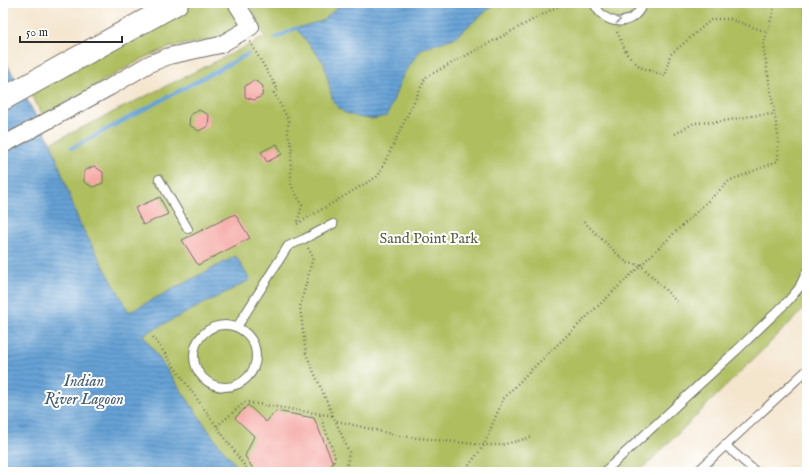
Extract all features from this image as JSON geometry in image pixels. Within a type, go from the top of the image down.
[{"type":"main road","points":[[3,99],[177,3]]},
{"type":"street","points":[[3,145],[149,64],[169,56],[220,45],[243,32],[251,27],[236,3]]},
{"type":"lane","points":[[594,3],[598,11],[604,17],[612,21],[620,21],[636,15],[643,3]]},
{"type":"lane","points":[[159,179],[188,229]]},
{"type":"lane","points":[[237,327],[288,246],[333,224]]},
{"type":"lane","points":[[604,472],[788,301],[799,288],[807,271]]},
{"type":"lane","points":[[224,324],[237,327],[251,338],[255,347],[256,358],[254,368],[248,377],[240,383],[230,387],[210,383],[202,377],[196,368],[194,348],[198,339],[205,331],[214,326],[224,324]]},
{"type":"lane","points":[[697,472],[807,370]]},
{"type":"lane","points":[[725,446],[756,472]]},
{"type":"path","points":[[297,224],[378,176],[426,77],[564,3]]},
{"type":"path","points":[[464,472],[484,445],[503,399],[530,371],[729,181],[778,161],[778,135],[763,45],[774,3]]},
{"type":"path","points":[[616,31],[627,54],[640,68],[665,76],[670,55],[712,19],[730,19],[767,32]]},
{"type":"path","points":[[243,32],[256,51],[278,90],[274,93],[289,121],[287,130],[292,147],[291,185],[302,205],[297,224],[313,257],[300,307],[306,354],[349,452],[346,472]]},
{"type":"path","points":[[675,134],[694,123],[718,122],[751,116],[774,114]]},
{"type":"path","points":[[584,222],[626,263],[641,265],[679,304]]},
{"type":"path","points":[[153,337],[249,472]]},
{"type":"path","points":[[217,426],[245,402],[334,417]]},
{"type":"path","points":[[320,414],[335,456],[333,463]]},
{"type":"path","points":[[336,421],[400,436],[484,445],[501,445],[533,437]]},
{"type":"green space","points":[[192,3],[228,3],[240,24],[218,38],[168,48],[146,57],[43,115],[30,93]]},
{"type":"green space","name":"Sand Point Park","points":[[249,3],[807,3],[807,306],[639,472],[241,472],[213,437],[143,335],[129,312],[79,222],[51,143],[265,37]]},
{"type":"water","points":[[349,3],[496,3],[454,38],[421,49],[403,75],[387,116],[372,119],[357,117],[343,112],[333,102],[324,63],[296,28],[322,21],[340,5]]},
{"type":"water","name":"Indian River Lagoon","points":[[3,57],[51,143],[79,222],[129,312],[236,256],[250,280],[143,335],[213,437],[241,472],[3,472]]},
{"type":"building","points":[[254,80],[263,86],[262,96],[254,100],[245,97],[245,86]]},
{"type":"building","points":[[199,110],[209,115],[208,126],[199,131],[189,125],[190,115]]},
{"type":"building","points":[[277,144],[282,154],[267,162],[261,152]]},
{"type":"building","points":[[94,166],[103,172],[103,183],[93,187],[84,182],[84,171]]},
{"type":"building","points":[[160,197],[168,214],[143,225],[135,208]]},
{"type":"building","points":[[235,214],[250,238],[198,265],[182,240]]},
{"type":"building","points":[[248,405],[266,422],[276,411],[314,418],[333,463],[326,472],[255,472],[245,456],[254,436],[235,418]]},
{"type":"waterway","points":[[276,38],[296,28]]},
{"type":"waterway","points":[[72,148],[248,54]]}]
